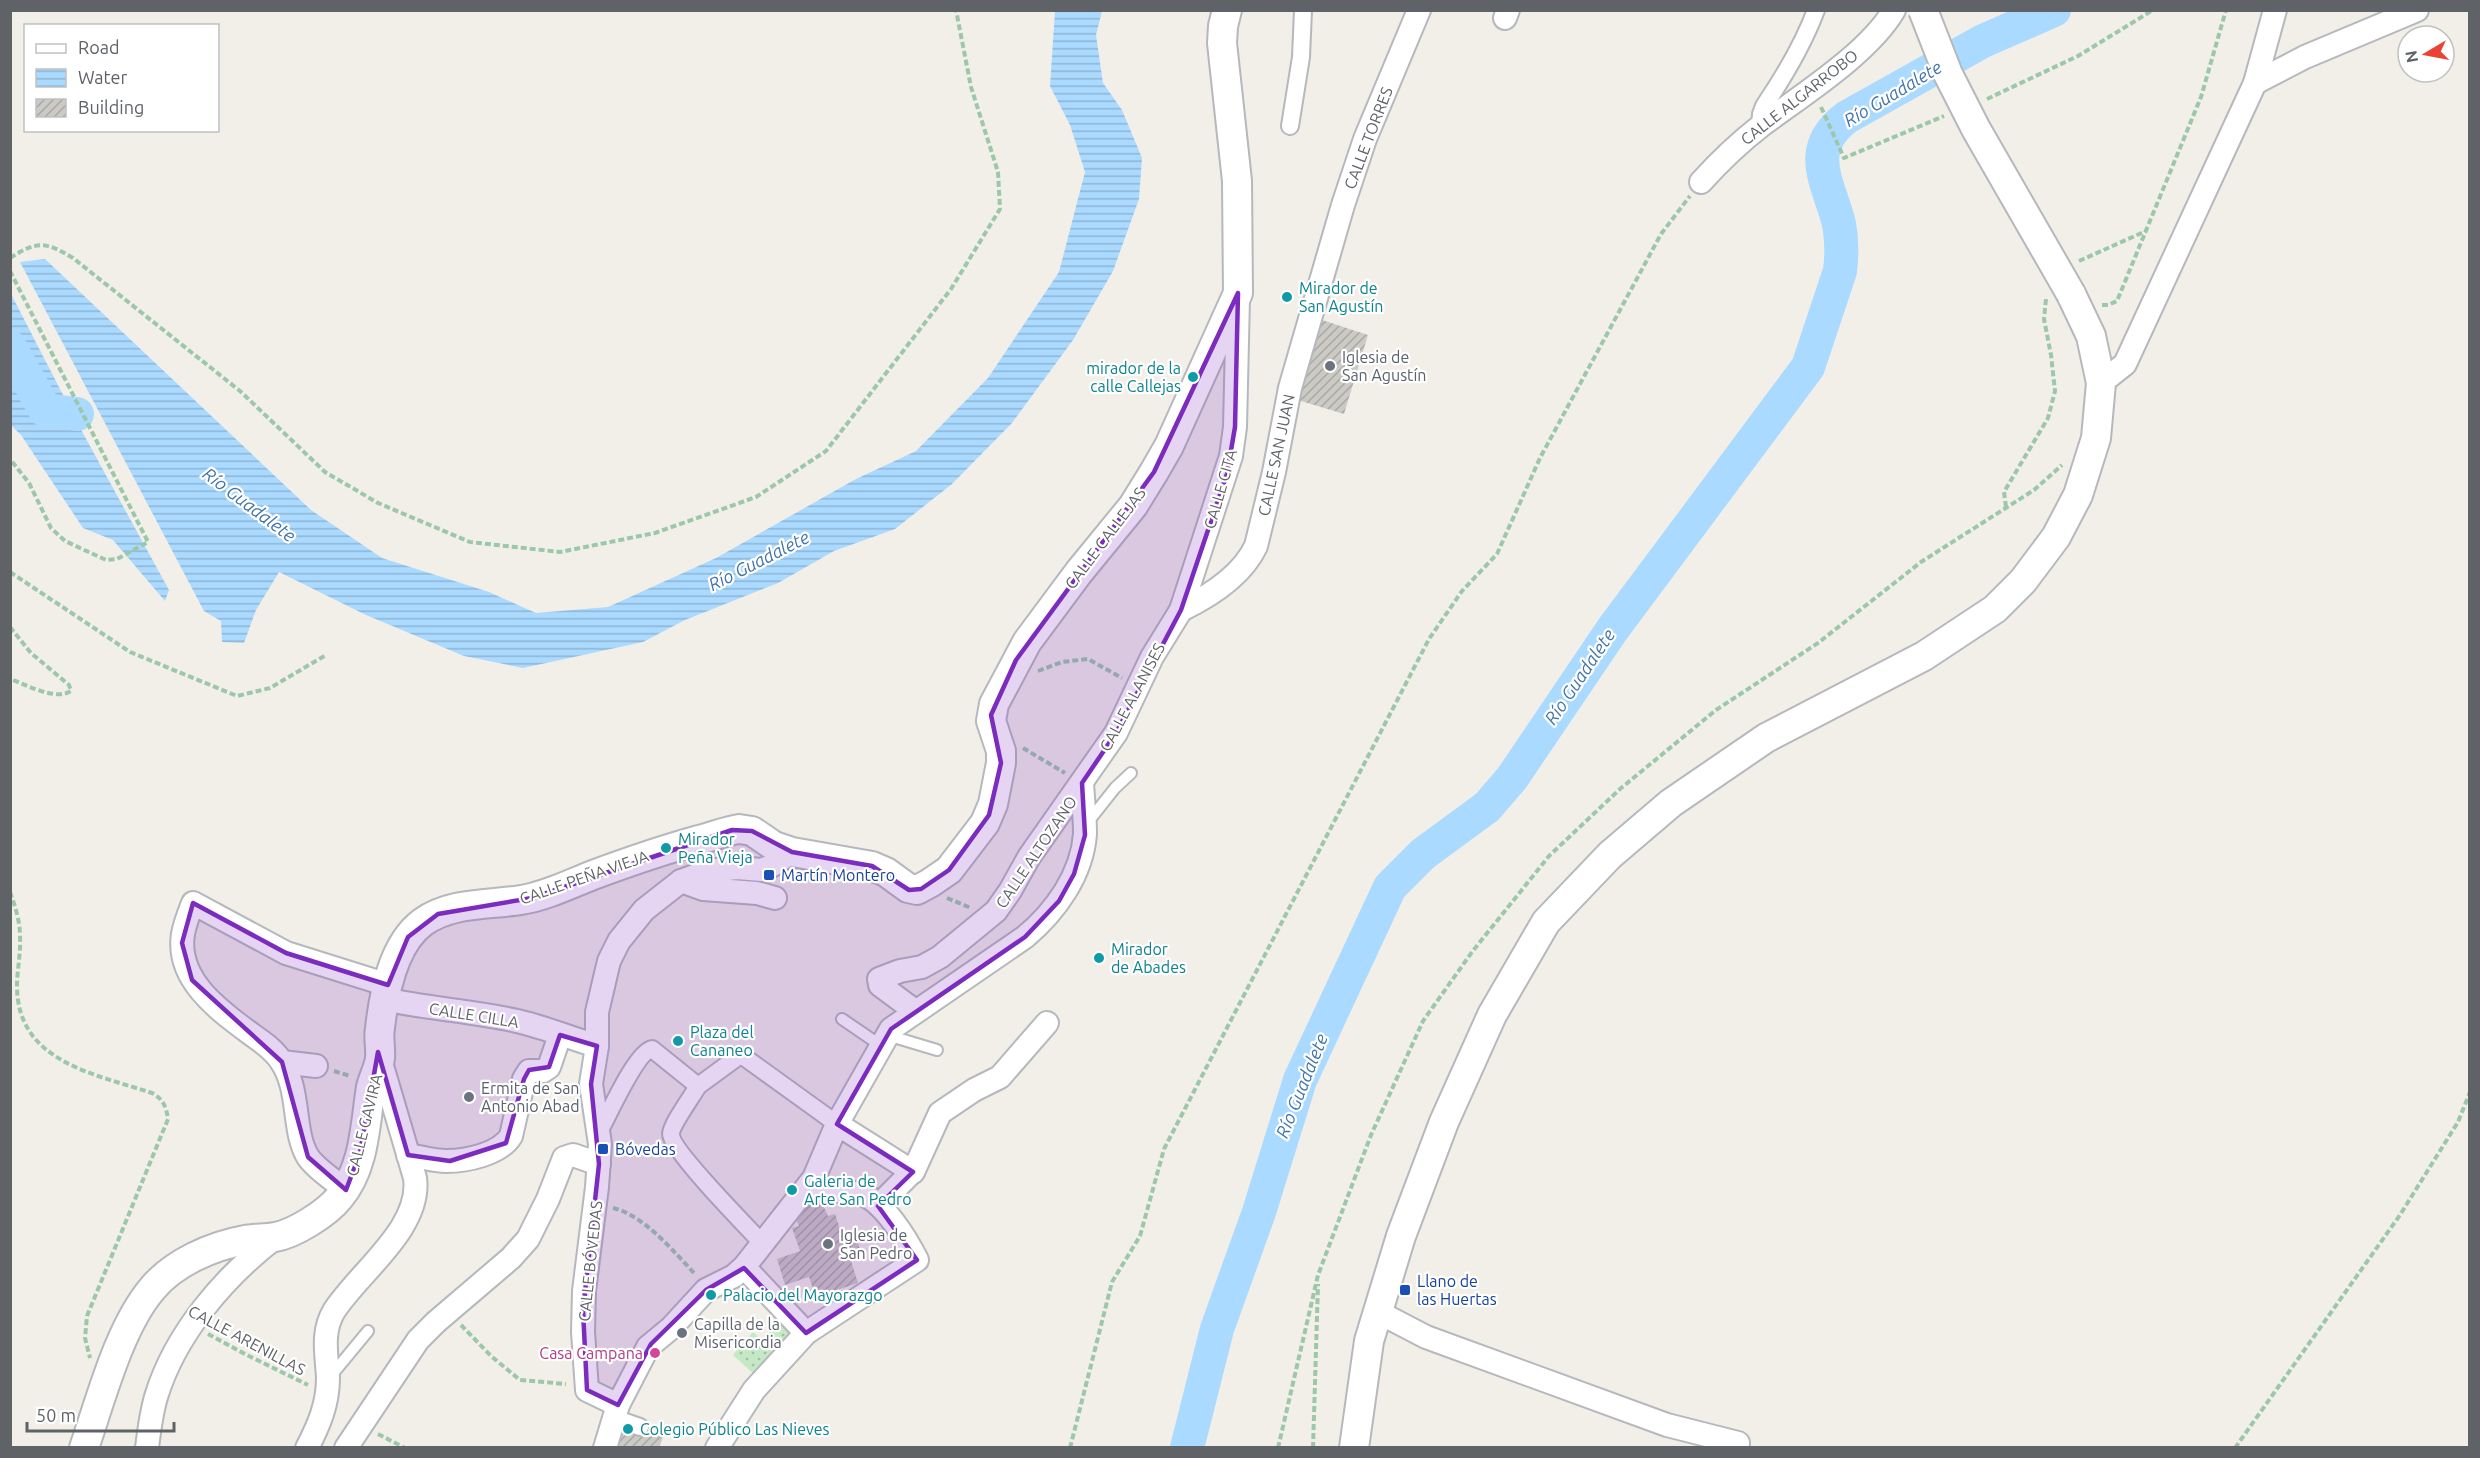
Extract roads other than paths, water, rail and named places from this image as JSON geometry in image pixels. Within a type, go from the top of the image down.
[{"type":"street","name":"CALLE CALLEJAS","points":[[921,889],[953,866],[989,815],[1000,771],[1001,751],[991,715],[994,704],[1038,626],[1133,506],[1154,472],[1169,446],[1238,293],[1235,156],[1222,43],[1227,10]]},
{"type":"street","points":[[1290,126],[1301,57],[1303,10]]},
{"type":"street","name":"CALLE TORRES","points":[[1325,268],[1365,139],[1419,10]]},
{"type":"street","points":[[1760,127],[1764,106],[1805,40],[1816,10]]},
{"type":"street","name":"CALLE ALGARROBO","points":[[1701,182],[1760,127],[1841,66],[1872,38],[1894,10]]},
{"type":"street","points":[[1354,1448],[1369,1341],[1401,1236],[1444,1122],[1492,1015],[1546,922],[1610,855],[1671,803],[1766,738],[1924,656],[1995,609],[2023,581],[2056,537],[2078,495],[2096,438],[2101,383],[2091,336],[2059,295],[1948,74],[1923,10]]},
{"type":"street","points":[[2255,83],[2305,57],[2417,10]]},
{"type":"street","points":[[2101,383],[2124,364],[2255,83],[2272,20]]},
{"type":"street","points":[[2272,20],[2282,49],[2305,57]]},
{"type":"street","name":"CALLE SAN JUAN","points":[[1181,610],[1208,597],[1223,585],[1250,556],[1256,546],[1274,472],[1290,388],[1325,268]]},
{"type":"street","name":"CALLE CITA","points":[[1181,610],[1232,456],[1235,427],[1238,293]]},
{"type":"street","name":"CALLE ALANISES","points":[[1082,783],[1116,733],[1152,657],[1181,610]]},
{"type":"street","points":[[604,1448],[616,1412],[648,1347],[667,1332],[709,1288],[734,1276],[744,1267],[808,1187],[837,1124],[883,1040],[900,1021],[980,969],[1043,922],[1059,901],[1074,874],[1082,850],[1084,827],[1082,783]]},
{"type":"street","name":"CALLE ALTOZANO","points":[[915,1011],[880,985],[879,979],[892,973],[922,967],[940,957],[991,917],[1011,891],[1033,851],[1082,783]]},
{"type":"street","name":"CALLE PEÑA VIEJA","points":[[376,1071],[386,992],[397,960],[408,937],[423,922],[438,914],[480,904],[532,898],[655,853],[738,829],[752,831],[774,846],[792,852],[872,866],[886,872],[908,888],[921,889]]},
{"type":"street","name":"CALLE BÓVEDAS","points":[[616,1412],[587,1390],[583,1332],[584,1292],[599,1164],[599,1132],[592,1101],[591,1084],[597,1046],[598,1002],[613,952],[627,930],[644,910],[681,881],[708,871],[737,868],[762,870],[792,852]]},
{"type":"street","points":[[681,881],[703,889],[757,893],[775,898]]},
{"type":"street","name":"CALLE CILLA","points":[[282,1062],[270,1049],[217,1006],[192,980],[185,962],[182,943],[184,927],[193,903],[286,953],[431,1009],[464,1011],[515,1020],[597,1046]]},
{"type":"street","points":[[879,1205],[913,1172],[940,1113],[974,1090],[1000,1077],[1047,1023]]},
{"type":"street","points":[[408,1155],[444,1161],[456,1160],[492,1151],[506,1143],[511,1136],[524,1079],[530,1071],[543,1071],[549,1067],[560,1035]]},
{"type":"street","points":[[599,1132],[632,1072],[648,1050],[657,1051],[698,1086]]},
{"type":"street","points":[[763,1244],[701,1178],[672,1138],[672,1130],[698,1086],[741,1056],[837,1124],[913,1172]]},
{"type":"street","points":[[147,1448],[155,1399],[162,1379],[191,1324],[242,1266],[276,1237],[318,1217],[346,1190],[308,1157],[302,1139],[294,1090],[282,1062],[316,1066]]},
{"type":"street","points":[[307,1448],[323,1415],[328,1379],[325,1356],[326,1334],[334,1313],[393,1238],[412,1209],[417,1187],[408,1155],[376,1071]]},
{"type":"street","name":"CALLE GAVIRA","points":[[346,1190],[357,1166],[376,1071]]},
{"type":"street","points":[[346,1448],[418,1340],[447,1312],[511,1258],[528,1239],[548,1199],[564,1158],[573,1155],[599,1164]]},
{"type":"street","points":[[717,1448],[754,1390],[806,1333],[917,1260],[892,1220],[871,1198],[862,1194],[808,1187]]},
{"type":"street","points":[[84,1448],[111,1370],[135,1314],[149,1293],[175,1268],[221,1246],[255,1238],[276,1237]]},
{"type":"street","points":[[744,1267],[806,1333]]},
{"type":"street","points":[[1378,1312],[1426,1337],[1645,1417],[1738,1443]]},
{"type":"street","points":[[616,1412],[640,1427]]},
{"type":"lane","points":[[1084,827],[1115,788],[1131,773]]},
{"type":"lane","points":[[842,1019],[883,1040],[937,1050]]},
{"type":"lane","points":[[328,1379],[368,1331]]},
{"type":"water","points":[[1055,11],[1102,11],[1096,35],[1103,83],[1122,110],[1142,158],[1139,199],[1113,271],[1073,340],[1012,423],[952,484],[895,529],[834,551],[778,583],[685,620],[643,642],[523,668],[464,656],[366,615],[279,572],[256,610],[244,643],[222,642],[221,621],[204,611],[20,262],[45,259],[311,510],[382,558],[489,592],[536,613],[608,607],[716,558],[856,479],[916,451],[988,378],[1059,272],[1085,172],[1070,125],[1050,86]]},
{"type":"water","points":[[10,292],[79,426],[169,590],[165,601],[113,540],[83,528],[21,435],[11,425]]},
{"type":"waterway","name":"Río Guadalete","points":[[1187,1448],[1217,1329],[1259,1212],[1300,1080],[1390,887],[1423,854],[1487,807],[1512,778],[1612,630],[1808,367],[1841,265],[1839,224],[1823,168],[1822,155],[1826,142],[1834,129],[1847,117],[1983,41],[2054,10]]},
{"type":"waterway","name":"Río Guadalete","points":[[10,347],[45,410],[77,414]]},
{"type":"place","name":"Mirador de San Agustín","points":[[1287,297]]},
{"type":"place","name":"Iglesia de San Agustín","points":[[1330,366]]},
{"type":"place","name":"mirador de la calle Callejas","points":[[1193,377]]},
{"type":"place","name":"Mirador Peña Vieja","points":[[666,848]]},
{"type":"place","name":"Martín Montero","points":[[769,875]]},
{"type":"place","name":"Mirador de Abades","points":[[1099,958]]},
{"type":"place","name":"Plaza del Cananeo","points":[[678,1041]]},
{"type":"place","name":"Ermita de San Antonio Abad","points":[[469,1097]]},
{"type":"place","name":"Bóvedas","points":[[603,1149]]},
{"type":"place","name":"Galeria de Arte San Pedro","points":[[792,1190]]},
{"type":"place","name":"Iglesia de San Pedro","points":[[828,1244]]},
{"type":"place","name":"Llano de las Huertas","points":[[1405,1290]]},
{"type":"place","name":"Palacio del Mayorazgo","points":[[711,1295]]},
{"type":"place","name":"Capilla de la Misericordia","points":[[682,1333]]},
{"type":"place","name":"Casa Campana","points":[[655,1353]]},
{"type":"place","name":"Colegio Público Las Nieves","points":[[628,1429]]}]
